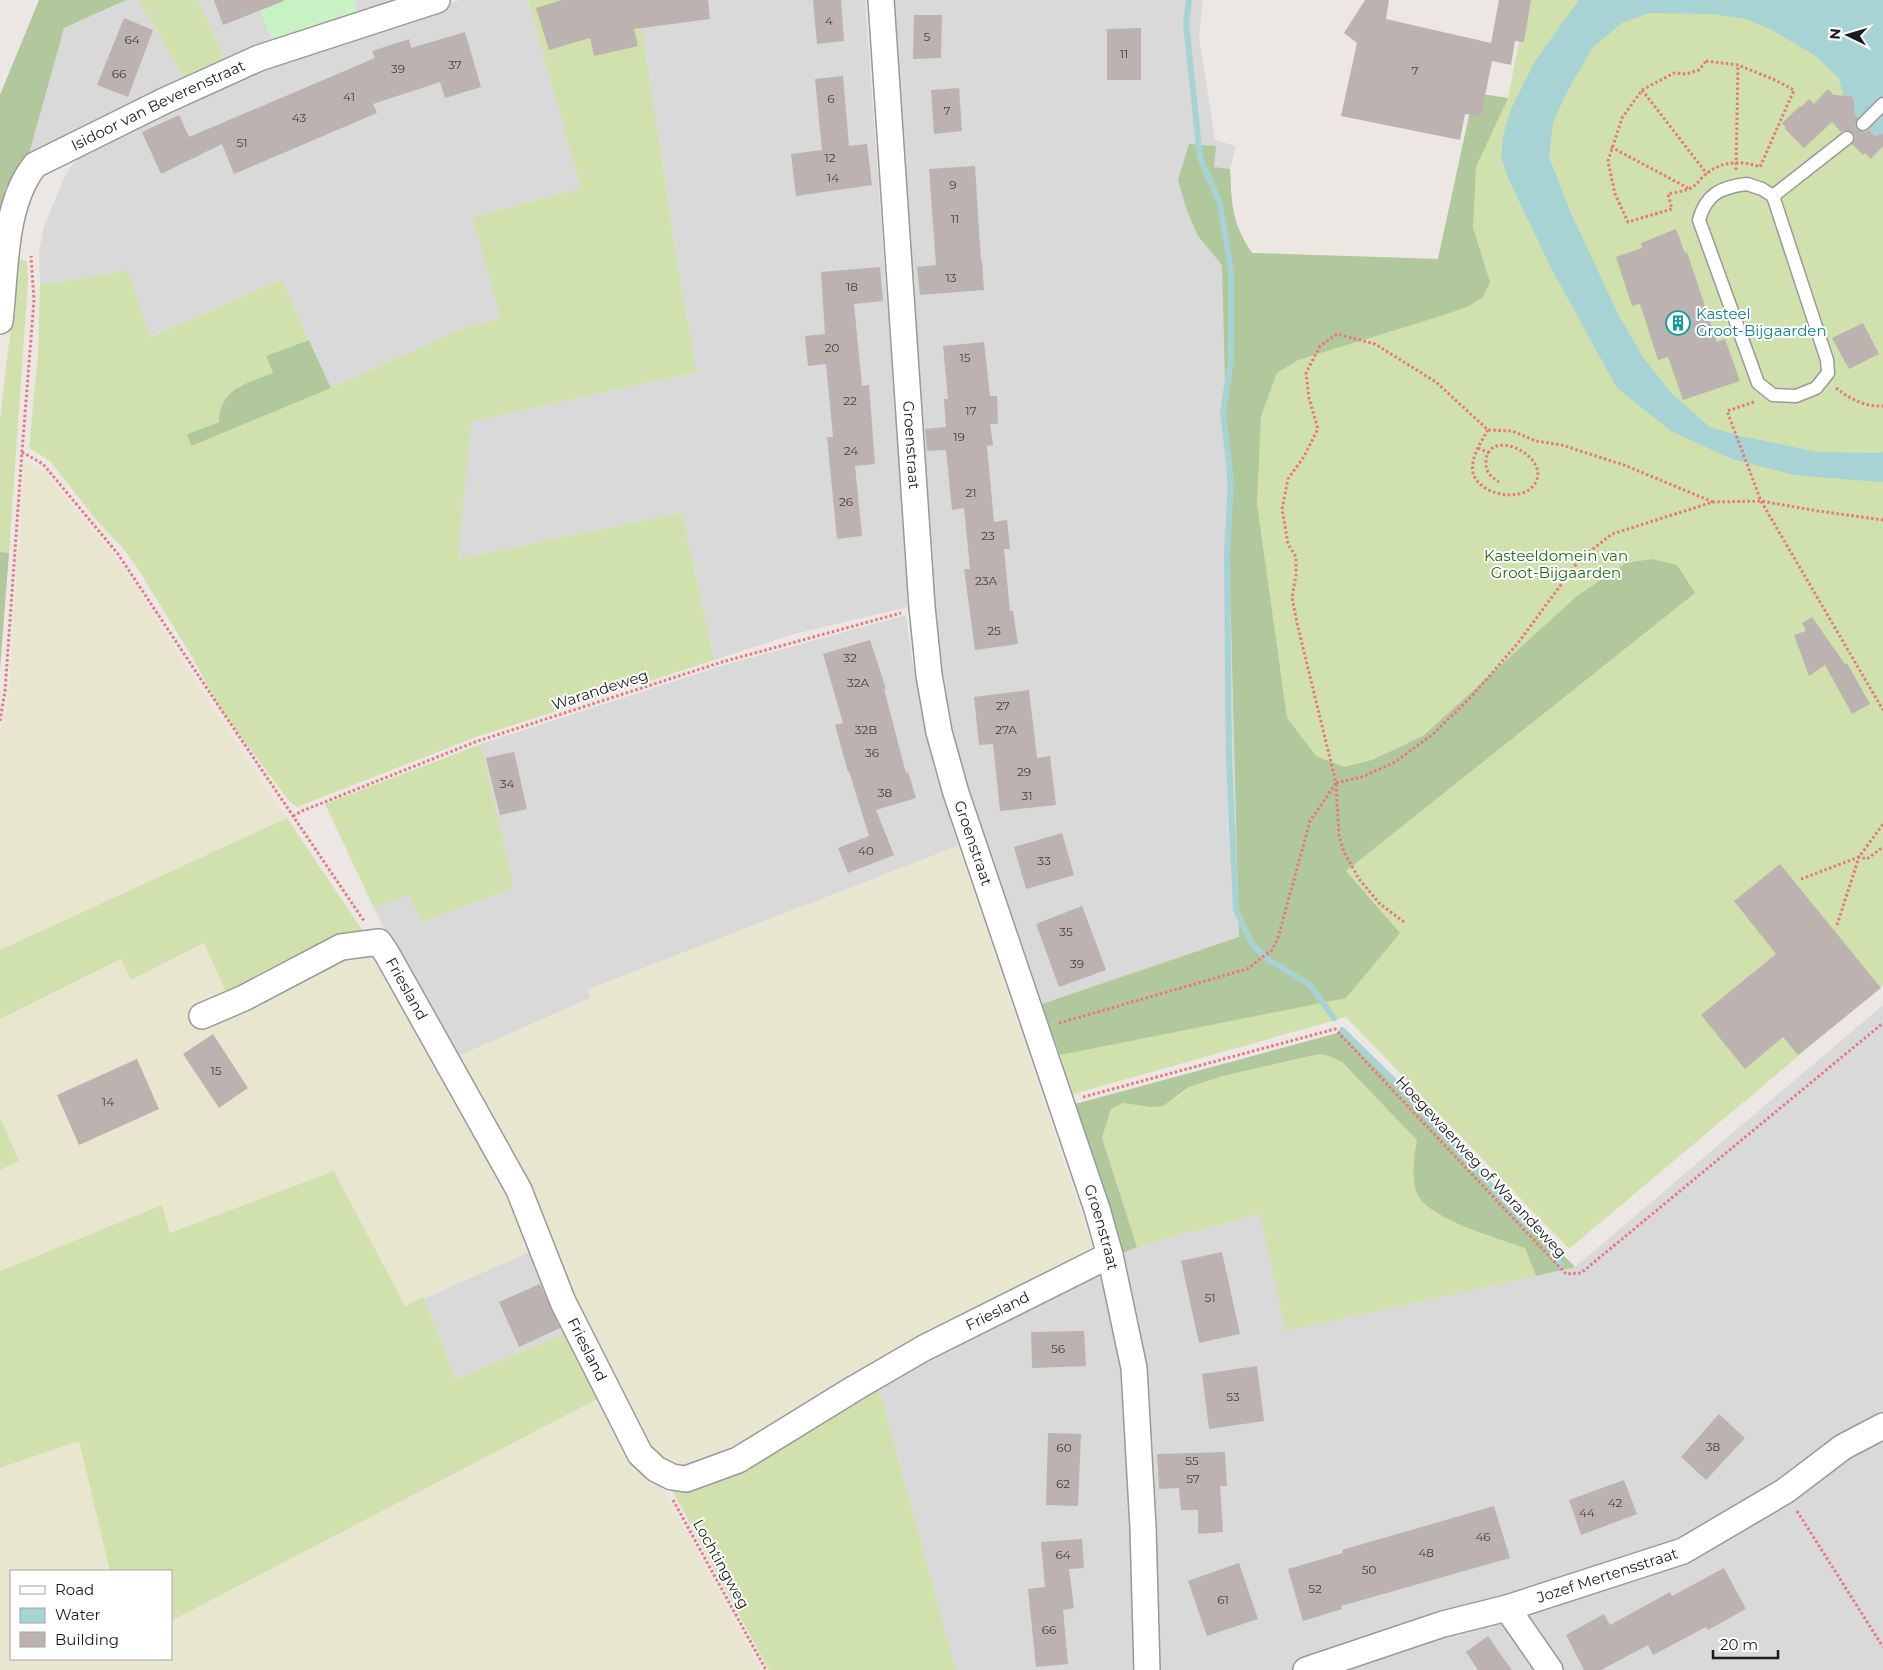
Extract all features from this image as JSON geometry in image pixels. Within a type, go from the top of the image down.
[{"type":"street","name":"Isidoor van Beverenstraat","points":[[0,321],[9,234],[17,199],[25,178],[35,165],[164,101],[260,58],[437,0]]},
{"type":"street","name":"Groenstraat","points":[[880,0],[922,607],[929,675],[939,732],[956,793],[1098,1210],[1110,1255],[1134,1368],[1143,1527],[1147,1670]]},
{"type":"street","name":"Friesland","points":[[202,1016],[244,998],[341,947],[379,942],[519,1190],[563,1302],[640,1454],[656,1469],[672,1477],[686,1479],[738,1460],[924,1348],[1110,1255]]},
{"type":"street","name":"Jozef Mertensstraat","points":[[1306,1670],[1443,1624],[1507,1608],[1683,1551],[1785,1491],[1843,1447],[1883,1426]]},
{"type":"street","points":[[1507,1608],[1550,1670]]},
{"type":"lane","points":[[1863,124],[1883,104]]},
{"type":"lane","points":[[1773,196],[1847,138]]},
{"type":"lane","points":[[1747,184],[1762,189],[1773,196],[1827,360],[1828,373],[1816,388],[1796,396],[1774,395],[1758,384],[1699,220],[1703,207],[1719,191],[1736,185],[1747,184]]},
{"type":"path","points":[[1706,61],[1738,65],[1776,80],[1794,90],[1760,167],[1752,164],[1736,163],[1718,165],[1694,187],[1668,194],[1672,209],[1628,222],[1615,194],[1608,161],[1622,118],[1632,102],[1642,90],[1674,73],[1686,74],[1699,70],[1706,61]]},
{"type":"path","points":[[1736,185],[1738,65]]},
{"type":"path","points":[[1642,90],[1719,191]]},
{"type":"path","points":[[1611,148],[1688,188]]},
{"type":"path","points":[[0,721],[5,691],[34,300],[33,267],[30,250],[9,234]]},
{"type":"path","points":[[1404,922],[1380,904],[1359,879],[1344,852],[1339,836],[1336,783],[1292,597],[1296,575],[1296,557],[1288,544],[1282,509],[1288,479],[1303,458],[1318,429],[1309,398],[1306,373],[1320,346],[1337,334],[1375,344],[1436,382],[1488,430],[1512,431],[1536,441],[1562,444],[1624,466],[1713,502]]},
{"type":"path","points":[[1823,379],[1852,400],[1866,405],[1883,406]]},
{"type":"path","points":[[1774,395],[1727,411],[1761,500],[1883,710]]},
{"type":"path","points":[[1488,430],[1474,457],[1473,474],[1482,486],[1490,491],[1520,495],[1529,491],[1536,483],[1538,472],[1535,461],[1526,454],[1508,445],[1500,444],[1493,448],[1486,457],[1485,467],[1490,476],[1499,482]]},
{"type":"path","points":[[1478,448],[1489,453]]},
{"type":"path","points":[[22,452],[43,464],[118,554],[379,942]]},
{"type":"path","points":[[1036,1029],[1247,969],[1272,950],[1278,938],[1292,881],[1310,822],[1336,783],[1362,777],[1394,762],[1432,734],[1471,697],[1518,643],[1580,559],[1612,534],[1713,502],[1761,500],[1818,511],[1883,520]]},
{"type":"path","name":"Warandeweg","points":[[293,816],[475,742],[722,662],[922,607]]},
{"type":"path","points":[[1837,925],[1859,857],[1883,824]]},
{"type":"path","points":[[1801,879],[1859,857],[1867,859],[1883,846]]},
{"type":"path","name":"Hoegewaerweg of Warandeweg","points":[[1061,1103],[1335,1029],[1566,1274],[1581,1273],[1883,1023]]},
{"type":"path","points":[[1785,1491],[1883,1647]]},
{"type":"path","name":"Lochtingweg","points":[[673,1500],[766,1670]]},
{"type":"shaded area","points":[[126,0],[138,0],[186,81],[29,154],[64,28]]},
{"type":"shaded area","points":[[198,0],[256,0],[272,41],[226,63]]},
{"type":"shaded area","points":[[355,0],[402,0],[359,13]]},
{"type":"shaded area","points":[[460,0],[528,0],[581,188],[472,217],[502,318],[463,328],[331,388],[282,279],[149,337],[128,270],[40,285],[39,252],[44,226],[71,166],[91,147],[284,58]]},
{"type":"shaded area","points":[[638,0],[865,0],[908,607],[794,634],[714,660],[682,512],[458,559],[470,422],[697,372],[678,268]]},
{"type":"shaded area","points":[[890,0],[1203,0],[1199,36],[1215,140],[1236,146],[1230,169],[1214,167],[1178,180],[1187,211],[1198,236],[1222,265],[1239,938],[1042,1004],[960,771],[940,671]]},
{"type":"shaded area","points":[[24,462],[42,469],[123,567],[208,700],[287,818],[0,950],[0,737],[9,690]]},
{"type":"shaded area","points":[[906,615],[912,659],[934,768],[958,846],[587,990],[591,998],[454,1058],[403,966],[374,908],[409,894],[422,922],[514,888],[481,744],[721,666]]},
{"type":"shaded area","points":[[958,846],[1094,1253],[740,1449],[685,1472],[648,1451],[454,1058],[591,998],[587,990]]},
{"type":"shaded area","points":[[204,943],[228,997],[335,957],[377,955],[515,1200],[534,1250],[405,1307],[334,1171],[170,1234],[161,1205],[0,1271],[0,1170],[19,1161],[0,1117],[0,1019],[122,959],[132,980]]},
{"type":"shaded area","points":[[1883,1005],[1883,1670],[956,1670],[877,1381],[1092,1271],[1123,1253],[1137,1247],[1260,1214],[1575,1267]]},
{"type":"shaded area","points":[[534,1250],[570,1331],[456,1379],[423,1297]]},
{"type":"shaded area","points":[[603,1396],[660,1483],[761,1670],[0,1670],[0,1468],[79,1441],[110,1570],[10,1570],[10,1660],[172,1660],[172,1620]]},
{"type":"green space","points":[[39,0],[126,0],[64,28],[29,154],[5,189],[0,223],[0,95]]},
{"type":"green space","points":[[138,0],[198,0],[226,63],[186,81]]},
{"type":"green space","points":[[256,0],[355,0],[359,13],[272,41]]},
{"type":"green space","points":[[528,0],[638,0],[678,268],[697,372],[471,422],[458,559],[682,512],[714,660],[476,737],[297,807],[289,801],[222,711],[192,657],[135,564],[97,521],[50,461],[29,448],[38,354],[40,285],[128,270],[150,337],[282,279],[309,340],[266,356],[273,373],[239,386],[219,415],[219,422],[187,434],[191,445],[331,388],[463,328],[501,318],[472,217],[581,188]]},
{"type":"green space","name":"Kasteeldomein van Groot-Bijgaarden","points":[[1527,0],[1883,0],[1883,985],[1569,1249],[1346,1017],[1070,1095],[1060,1055],[1042,1004],[1239,937],[1222,265],[1198,236],[1187,211],[1178,180],[1189,144],[1216,146],[1214,167],[1230,169],[1231,193],[1236,222],[1252,253],[1438,259],[1474,93],[1508,98]]},
{"type":"green space","points":[[1474,93],[1508,98],[1476,167],[1473,228],[1490,282],[1483,297],[1469,306],[1444,315],[1298,360],[1277,373],[1261,416],[1257,504],[1287,718],[1316,756],[1344,767],[1372,760],[1423,736],[1577,596],[1626,563],[1652,559],[1677,565],[1695,593],[1346,871],[1400,933],[1346,998],[1060,1055],[1042,1004],[1239,937],[1222,265],[1198,236],[1187,211],[1178,180],[1189,144],[1216,146],[1214,167],[1230,169],[1231,193],[1236,222],[1252,253],[1438,259]]},
{"type":"green space","points":[[19,259],[27,261],[28,280],[9,553],[0,552],[0,419]]},
{"type":"green space","points":[[309,340],[331,388],[191,446],[187,434],[219,422],[220,411],[229,395],[244,384],[273,373],[266,356]]},
{"type":"green space","points":[[0,552],[9,553],[0,670]]},
{"type":"green space","points":[[481,744],[514,888],[422,922],[409,895],[374,908],[325,804]]},
{"type":"green space","points":[[287,818],[367,937],[228,997],[204,943],[131,980],[121,959],[0,1019],[0,950]]},
{"type":"green space","points":[[1341,1032],[1575,1267],[1536,1276],[1525,1248],[1452,1221],[1427,1205],[1419,1197],[1414,1184],[1417,1140],[1342,1062],[1319,1054],[1223,1076],[1189,1087],[1163,1106],[1150,1107],[1123,1103],[1111,1109],[1102,1138],[1137,1247],[1123,1253],[1075,1104]]},
{"type":"green space","points":[[1319,1054],[1342,1062],[1418,1140],[1414,1161],[1433,1212],[1488,1236],[1525,1248],[1536,1276],[1286,1331],[1260,1214],[1137,1247],[1102,1138],[1111,1109],[1123,1103],[1150,1107],[1176,1098],[1189,1087],[1223,1076]]},
{"type":"green space","points":[[0,1117],[19,1161],[0,1170]]},
{"type":"green space","points":[[334,1171],[405,1306],[423,1297],[456,1379],[570,1331],[603,1396],[172,1620],[172,1570],[110,1570],[79,1441],[0,1468],[0,1271],[162,1205],[170,1233]]},
{"type":"green space","points":[[877,1381],[956,1670],[769,1670],[667,1481]]},
{"type":"water","points":[[1579,0],[1883,0],[1883,134],[1876,137],[1852,112],[1855,106],[1854,100],[1843,95],[1839,78],[1814,55],[1772,30],[1746,19],[1712,14],[1649,13],[1622,23],[1593,47],[1568,90],[1553,122],[1549,157],[1571,213],[1619,316],[1643,357],[1672,394],[1710,427],[1741,436],[1817,452],[1877,453],[1883,451],[1883,481],[1794,475],[1732,459],[1671,431],[1617,388],[1552,270],[1508,178],[1501,157],[1503,136],[1511,109],[1535,61]]},
{"type":"building","points":[[214,0],[284,0],[284,1],[223,25]]},
{"type":"building","points":[[562,0],[708,0],[710,19],[634,29],[638,46],[594,56],[590,38],[549,50],[536,8]]},
{"type":"building","points":[[813,0],[841,0],[844,41],[817,44]]},
{"type":"building","points":[[1365,0],[1389,0],[1386,19],[1491,43],[1499,0],[1531,0],[1524,42],[1515,41],[1511,65],[1492,61],[1481,116],[1465,114],[1460,140],[1341,116],[1357,43],[1344,33]]},
{"type":"building","points":[[914,15],[942,15],[941,58],[913,59]]},
{"type":"building","points":[[124,18],[153,30],[128,97],[97,85]]},
{"type":"building","points":[[1141,28],[1141,80],[1107,80],[1107,29]]},
{"type":"building","points":[[465,32],[481,87],[445,98],[440,82],[373,104],[377,113],[234,174],[222,144],[161,174],[142,132],[179,115],[189,137],[375,58],[372,51],[409,39],[411,48]]},
{"type":"building","points":[[843,76],[849,146],[867,144],[872,185],[796,196],[791,154],[822,150],[815,79]]},
{"type":"building","points":[[959,88],[962,131],[934,134],[931,90]]},
{"type":"building","points":[[1828,89],[1834,95],[1851,96],[1854,100],[1855,115],[1858,118],[1855,126],[1858,130],[1865,132],[1869,130],[1875,136],[1883,134],[1883,146],[1871,159],[1865,153],[1863,155],[1852,144],[1855,137],[1853,133],[1846,130],[1841,132],[1832,122],[1804,148],[1785,129],[1782,123],[1800,106],[1809,99],[1814,104]]},
{"type":"building","points":[[975,166],[984,290],[920,295],[917,267],[936,265],[929,169]]},
{"type":"building","name":"Kasteel Groot-Bijgaarden","points":[[1676,229],[1685,253],[1687,252],[1717,342],[1725,339],[1740,381],[1683,400],[1668,357],[1658,360],[1640,304],[1632,306],[1616,257],[1642,248],[1641,243]]},
{"type":"building","points":[[880,267],[883,301],[854,304],[862,386],[869,385],[875,464],[855,466],[862,536],[837,539],[827,437],[833,437],[826,364],[808,366],[805,336],[825,334],[821,272]]},
{"type":"building","points":[[1863,323],[1879,354],[1849,369],[1832,338]]},
{"type":"building","points":[[984,342],[990,396],[997,396],[998,424],[990,424],[993,445],[987,446],[994,522],[1007,520],[1010,549],[1004,549],[1010,611],[1013,611],[1018,644],[975,650],[964,569],[970,569],[964,508],[952,510],[946,450],[927,451],[925,429],[946,427],[944,399],[948,399],[943,346]]},
{"type":"building","points":[[1812,617],[1845,664],[1847,663],[1870,704],[1852,714],[1825,665],[1809,676],[1794,635],[1806,631],[1802,623]]},
{"type":"building","points":[[870,640],[886,689],[884,689],[906,773],[908,772],[916,798],[876,810],[894,855],[848,873],[838,848],[869,836],[835,725],[843,723],[823,654]]},
{"type":"building","points":[[1029,690],[1037,758],[1050,756],[1056,805],[1000,811],[993,744],[979,745],[974,697]]},
{"type":"building","points":[[514,752],[527,809],[500,815],[486,758]]},
{"type":"building","points":[[1062,833],[1074,875],[1026,889],[1014,847]]},
{"type":"building","points":[[1780,864],[1881,988],[1798,1055],[1783,1037],[1745,1069],[1701,1015],[1776,954],[1734,901]]},
{"type":"building","points":[[1082,906],[1106,970],[1059,987],[1036,924]]},
{"type":"building","points":[[213,1034],[248,1088],[219,1108],[183,1054]]},
{"type":"building","points":[[137,1059],[159,1109],[79,1145],[57,1095]]},
{"type":"building","points":[[1222,1252],[1240,1334],[1199,1343],[1181,1261]]},
{"type":"building","points":[[540,1284],[560,1328],[519,1347],[499,1302]]},
{"type":"building","points":[[1084,1331],[1086,1366],[1032,1368],[1031,1332]]},
{"type":"building","points":[[1257,1366],[1264,1421],[1209,1429],[1202,1374]]},
{"type":"building","points":[[1719,1414],[1745,1438],[1706,1480],[1681,1457]]},
{"type":"building","points":[[1048,1433],[1081,1434],[1078,1506],[1046,1505]]},
{"type":"building","points":[[1225,1452],[1227,1486],[1220,1486],[1223,1532],[1198,1534],[1198,1510],[1181,1510],[1179,1488],[1159,1489],[1157,1454]]},
{"type":"building","points":[[1624,1480],[1637,1514],[1581,1535],[1569,1500]]},
{"type":"building","points":[[1494,1506],[1510,1558],[1341,1606],[1342,1609],[1303,1621],[1288,1569],[1343,1553],[1342,1550]]},
{"type":"building","points":[[1082,1539],[1084,1568],[1069,1569],[1074,1608],[1063,1610],[1068,1664],[1036,1667],[1028,1589],[1045,1587],[1041,1542]]},
{"type":"building","points":[[1239,1563],[1258,1619],[1207,1636],[1188,1581]]},
{"type":"building","points":[[1724,1568],[1746,1609],[1708,1630],[1706,1627],[1653,1655],[1648,1645],[1601,1670],[1584,1670],[1566,1635],[1604,1614],[1610,1625],[1670,1592],[1672,1596]]},
{"type":"building","points":[[1488,1636],[1512,1670],[1478,1670],[1466,1652]]},
{"type":"waterway","points":[[1189,0],[1186,23],[1200,157],[1220,204],[1231,270],[1231,362],[1223,412],[1231,481],[1227,554],[1229,759],[1236,910],[1252,944],[1269,960],[1310,985],[1334,1018]]},
{"type":"waterway","points":[[1342,1030],[1392,1079],[1528,1226],[1541,1234],[1551,1246],[1561,1265]]},
{"type":"place","name":"Kasteel Groot-Bijgaarden","points":[[1678,323]]}]
